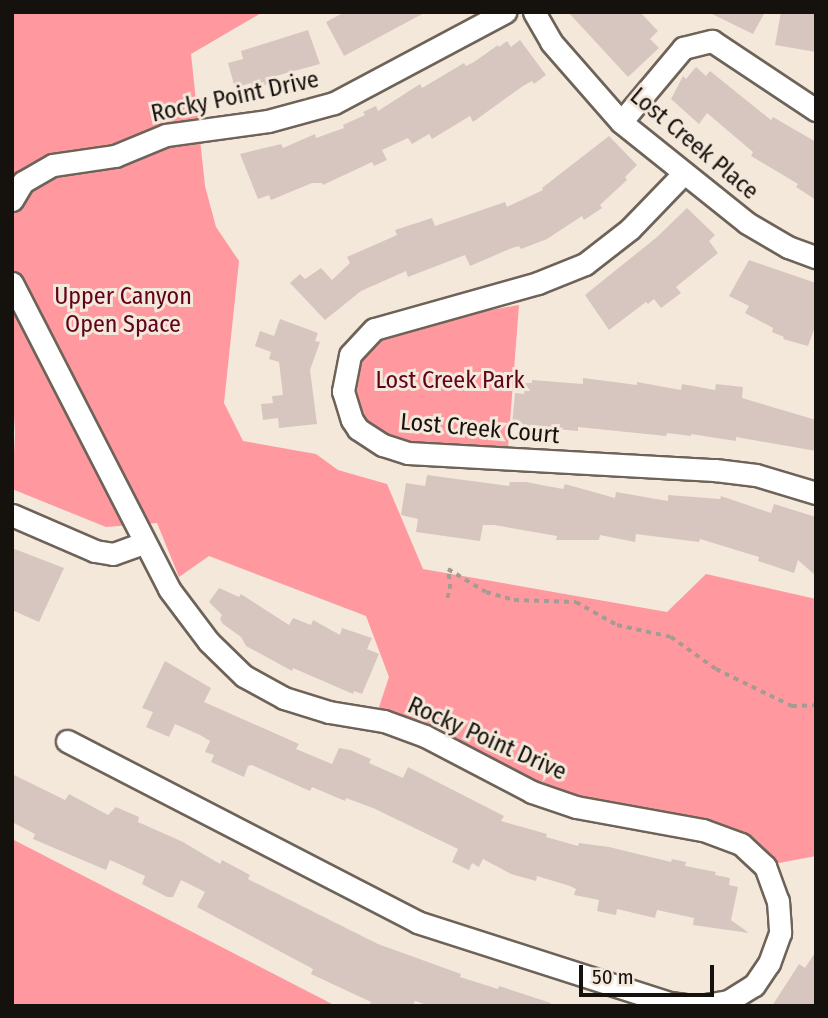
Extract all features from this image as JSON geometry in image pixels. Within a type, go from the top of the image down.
[{"type":"street","name":"Rocky Point Drive","points":[[12,200],[23,182],[53,165],[115,156],[166,135],[268,121],[334,103],[505,12]]},
{"type":"street","name":"Lost Creek Place","points":[[534,12],[551,42],[621,122],[747,223],[788,247],[816,257]]},
{"type":"street","points":[[621,122],[683,48],[712,41],[816,110]]},
{"type":"street","name":"Lost Creek Court","points":[[684,173],[630,229],[584,264],[538,283],[374,329],[350,355],[343,391],[352,420],[358,429],[383,445],[408,453],[715,470],[756,475],[816,493]]},
{"type":"street","name":"Rocky Point Drive","points":[[12,283],[169,589],[209,642],[244,676],[284,698],[329,712],[384,721],[425,736],[532,792],[576,807],[703,830],[741,844],[765,866],[778,901],[780,933],[769,963],[754,985],[728,1001],[697,1006],[670,1003],[417,922],[67,741]]},
{"type":"street","points":[[12,515],[95,551],[113,554],[144,543]]},
{"type":"path","points":[[447,598],[450,589],[448,569],[486,592],[514,600],[576,602],[617,625],[671,637],[716,669],[792,706],[816,705]]},
{"type":"green space","name":"Upper Canyon Open Space","points":[[12,12],[263,12],[191,54],[205,186],[216,227],[239,261],[224,403],[243,441],[316,454],[338,470],[387,484],[423,569],[667,612],[706,574],[816,599],[816,856],[768,865],[743,841],[576,805],[377,713],[389,677],[366,616],[209,556],[179,577],[157,523],[106,527],[12,489],[15,434],[12,382]]},
{"type":"green space","name":"Lost Creek Park","points":[[519,305],[508,448],[396,442],[369,425],[354,395],[353,370],[363,345],[391,328]]},
{"type":"green space","points":[[12,839],[336,1006],[12,1006]]},
{"type":"building","points":[[345,12],[426,12],[344,56],[326,22]]},
{"type":"building","points":[[568,12],[640,12],[658,31],[650,39],[659,48],[628,77]]},
{"type":"building","points":[[708,12],[765,12],[753,34]]},
{"type":"building","points":[[781,12],[816,12],[816,52],[775,45]]},
{"type":"building","points":[[308,30],[320,64],[272,77],[268,84],[253,88],[251,83],[235,88],[228,63],[243,59],[241,51]]},
{"type":"building","points":[[520,40],[546,75],[534,84],[532,81],[523,86],[473,122],[470,116],[432,139],[429,134],[412,144],[408,138],[382,150],[387,160],[374,166],[372,162],[323,185],[312,183],[271,200],[269,195],[258,199],[240,154],[281,144],[283,148],[315,134],[316,138],[344,128],[343,125],[365,115],[363,112],[376,106],[378,111],[420,84],[422,88],[464,63],[466,66],[474,62],[498,45],[499,47],[507,41],[511,47]]},
{"type":"building","points":[[696,67],[706,76],[710,71],[771,120],[773,117],[816,142],[816,200],[796,187],[798,184],[751,156],[753,152],[707,113],[699,124],[671,99],[683,76],[686,79]]},
{"type":"building","points":[[609,136],[637,165],[625,177],[627,180],[600,205],[602,208],[584,220],[582,216],[547,239],[521,249],[519,246],[512,248],[470,266],[465,255],[408,277],[406,271],[361,291],[325,320],[290,283],[300,274],[305,279],[321,268],[332,280],[350,263],[347,257],[397,235],[395,230],[432,218],[435,226],[505,202],[507,207],[543,190],[542,188]]},
{"type":"building","points":[[687,208],[715,235],[709,241],[718,253],[676,287],[681,293],[661,308],[654,299],[648,304],[646,302],[609,330],[585,295],[657,237]]},
{"type":"building","points":[[749,260],[816,283],[816,324],[808,346],[783,339],[784,337],[772,332],[773,328],[745,313],[749,306],[729,296]]},
{"type":"building","points":[[280,319],[318,333],[315,341],[320,342],[310,370],[317,424],[279,428],[278,418],[263,420],[261,404],[273,403],[272,396],[283,395],[279,362],[269,359],[271,352],[255,346],[260,331],[274,336]]},
{"type":"building","points":[[583,378],[637,385],[637,382],[681,390],[682,384],[715,390],[716,384],[743,387],[742,398],[816,420],[816,451],[736,437],[736,441],[691,434],[667,433],[666,436],[578,427],[578,431],[512,425],[515,393],[524,394],[525,383],[532,383],[532,380],[583,384]]},
{"type":"building","points":[[427,475],[509,486],[510,482],[526,482],[563,489],[565,484],[615,498],[616,492],[668,501],[668,495],[720,499],[721,496],[771,513],[774,504],[816,517],[816,576],[798,560],[794,573],[758,561],[759,557],[700,539],[699,542],[636,534],[635,542],[600,535],[599,540],[556,540],[557,536],[494,525],[483,525],[480,541],[416,532],[418,519],[401,515],[406,483],[425,486]]},
{"type":"building","points":[[12,548],[64,568],[39,622],[12,610]]},
{"type":"building","points":[[219,588],[239,597],[241,594],[289,625],[293,618],[311,625],[313,620],[340,635],[342,628],[372,638],[367,649],[379,654],[362,694],[354,691],[353,694],[293,668],[292,671],[246,646],[241,637],[223,624],[220,619],[222,615],[209,602]]},
{"type":"building","points":[[165,661],[211,688],[204,702],[299,744],[296,749],[332,764],[339,748],[350,750],[371,759],[369,763],[403,778],[408,767],[504,816],[501,821],[547,834],[546,837],[578,846],[579,843],[609,847],[671,862],[672,859],[686,862],[685,866],[716,872],[715,875],[730,878],[729,885],[738,887],[731,920],[749,933],[693,925],[694,918],[657,910],[655,918],[617,909],[616,915],[597,911],[599,900],[574,895],[576,889],[570,886],[537,876],[536,881],[511,874],[483,859],[479,867],[472,863],[469,870],[452,862],[458,849],[373,808],[346,798],[345,801],[312,787],[310,791],[252,765],[248,766],[244,777],[211,762],[214,755],[205,752],[210,741],[200,735],[175,724],[169,737],[146,727],[153,712],[142,708]]},
{"type":"building","points":[[12,774],[65,800],[69,794],[108,815],[116,807],[139,817],[138,822],[183,842],[220,864],[222,860],[250,875],[248,879],[378,944],[461,974],[460,977],[498,989],[499,986],[551,1003],[550,1006],[430,1006],[415,1001],[413,1006],[369,1006],[371,1002],[311,974],[313,969],[197,907],[205,892],[181,880],[173,897],[167,897],[142,884],[145,876],[110,860],[106,870],[33,839],[35,834],[12,822]]},
{"type":"building","points":[[816,951],[816,1006],[772,1006],[799,964],[805,968]]}]
